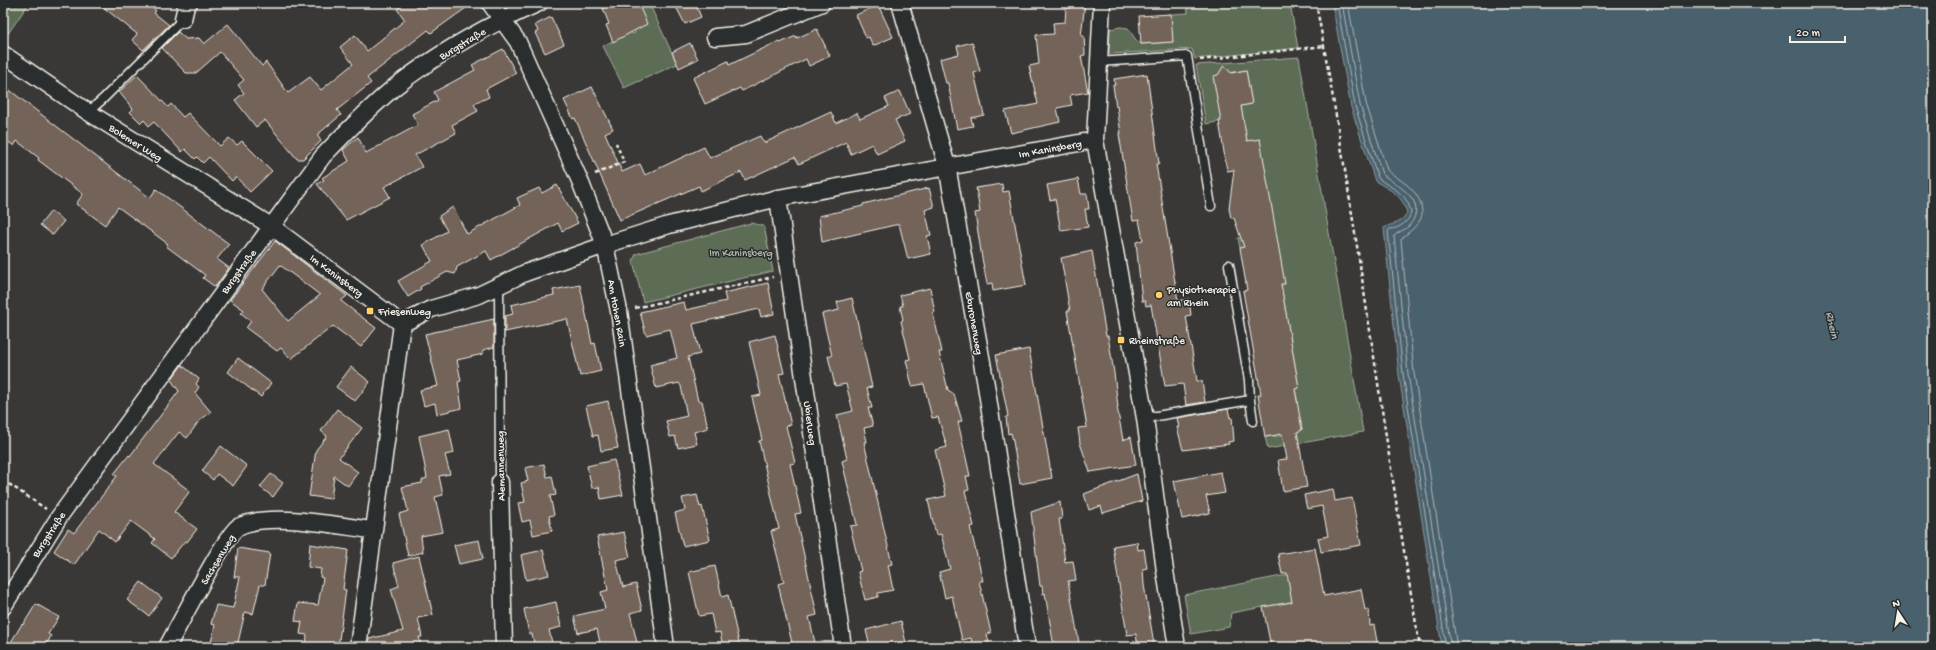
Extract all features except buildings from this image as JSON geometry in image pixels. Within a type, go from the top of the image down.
[{"type":"street","points":[[183,19],[186,6],[189,3]]},
{"type":"street","name":"Am Hohen Rain","points":[[490,3],[518,42],[580,181],[605,245],[619,311],[666,647]]},
{"type":"street","name":"Burgstraße","points":[[3,608],[59,517],[323,156],[355,123],[396,86],[448,50],[501,20],[539,3]]},
{"type":"street","points":[[715,37],[746,34],[822,3]]},
{"type":"street","name":"Eburonenweg","points":[[900,3],[947,166],[986,385],[1027,647]]},
{"type":"street","points":[[1102,3],[1095,140],[1145,418],[1165,571],[1177,647]]},
{"type":"street","name":"Bolemer Weg","points":[[3,54],[88,112],[271,226]]},
{"type":"street","name":"Im Kaninsberg","points":[[271,226],[402,324],[431,309],[479,295],[499,284],[525,273],[605,245],[669,225],[778,198],[1095,140]]},
{"type":"street","name":"Ubierweg","points":[[778,198],[843,647]]},
{"type":"street","points":[[358,647],[372,530],[402,324]]},
{"type":"street","name":"Alemannenweg","points":[[500,482],[504,647]]},
{"type":"street","name":"Sachsenweg","points":[[167,647],[224,544],[236,528],[256,521],[299,521],[372,530]]},
{"type":"lane","points":[[88,112],[103,99],[183,19]]},
{"type":"lane","points":[[1098,62],[1187,56],[1211,206]]},
{"type":"lane","points":[[1229,265],[1249,380],[1253,421]]},
{"type":"lane","name":"Alemannenweg","points":[[499,284],[500,482]]},
{"type":"lane","points":[[1145,418],[1250,400]]},
{"type":"path","points":[[1316,3],[1420,647]]},
{"type":"path","points":[[1187,56],[1195,61],[1324,46]]},
{"type":"path","points":[[580,181],[624,162],[616,143]]},
{"type":"path","points":[[619,311],[769,278]]},
{"type":"path","points":[[3,480],[59,517]]},
{"type":"green space","points":[[3,3],[12,3],[17,6],[19,3],[29,3],[3,41]]},
{"type":"green space","points":[[649,3],[677,64],[624,88],[603,46],[631,31],[632,34],[635,33],[632,27],[639,5]]},
{"type":"green space","points":[[1212,3],[1290,3],[1298,48],[1195,59],[1192,49],[1109,54],[1110,29],[1120,27],[1128,28],[1136,40],[1141,44],[1173,42],[1158,15],[1188,13],[1187,5]]},
{"type":"green space","points":[[1299,57],[1363,432],[1268,449],[1265,437],[1290,435],[1290,433],[1302,430],[1300,417],[1297,417],[1295,403],[1298,402],[1295,389],[1299,388],[1281,284],[1284,284],[1251,246],[1240,248],[1238,238],[1274,232],[1247,141],[1241,106],[1252,104],[1246,70],[1229,73],[1227,68],[1222,69],[1221,75],[1228,120],[1206,124],[1196,65]]},
{"type":"green space","name":"Im Kaninsberg","points":[[751,223],[764,226],[773,271],[643,302],[633,261],[636,254]]},
{"type":"green space","points":[[1287,575],[1311,598],[1231,613],[1229,627],[1191,634],[1184,595]]},
{"type":"water","name":"Rhein","points":[[1332,3],[1933,3],[1933,647],[1442,647],[1399,375],[1384,228],[1398,222],[1407,213],[1399,197],[1391,190],[1375,181],[1351,107]]},
{"type":"place","name":"Physiotherapie am Rhein","points":[[1159,295]]},
{"type":"place","name":"Friesenweg","points":[[370,311]]},
{"type":"place","name":"Rheinstraße","points":[[1121,340]]}]
